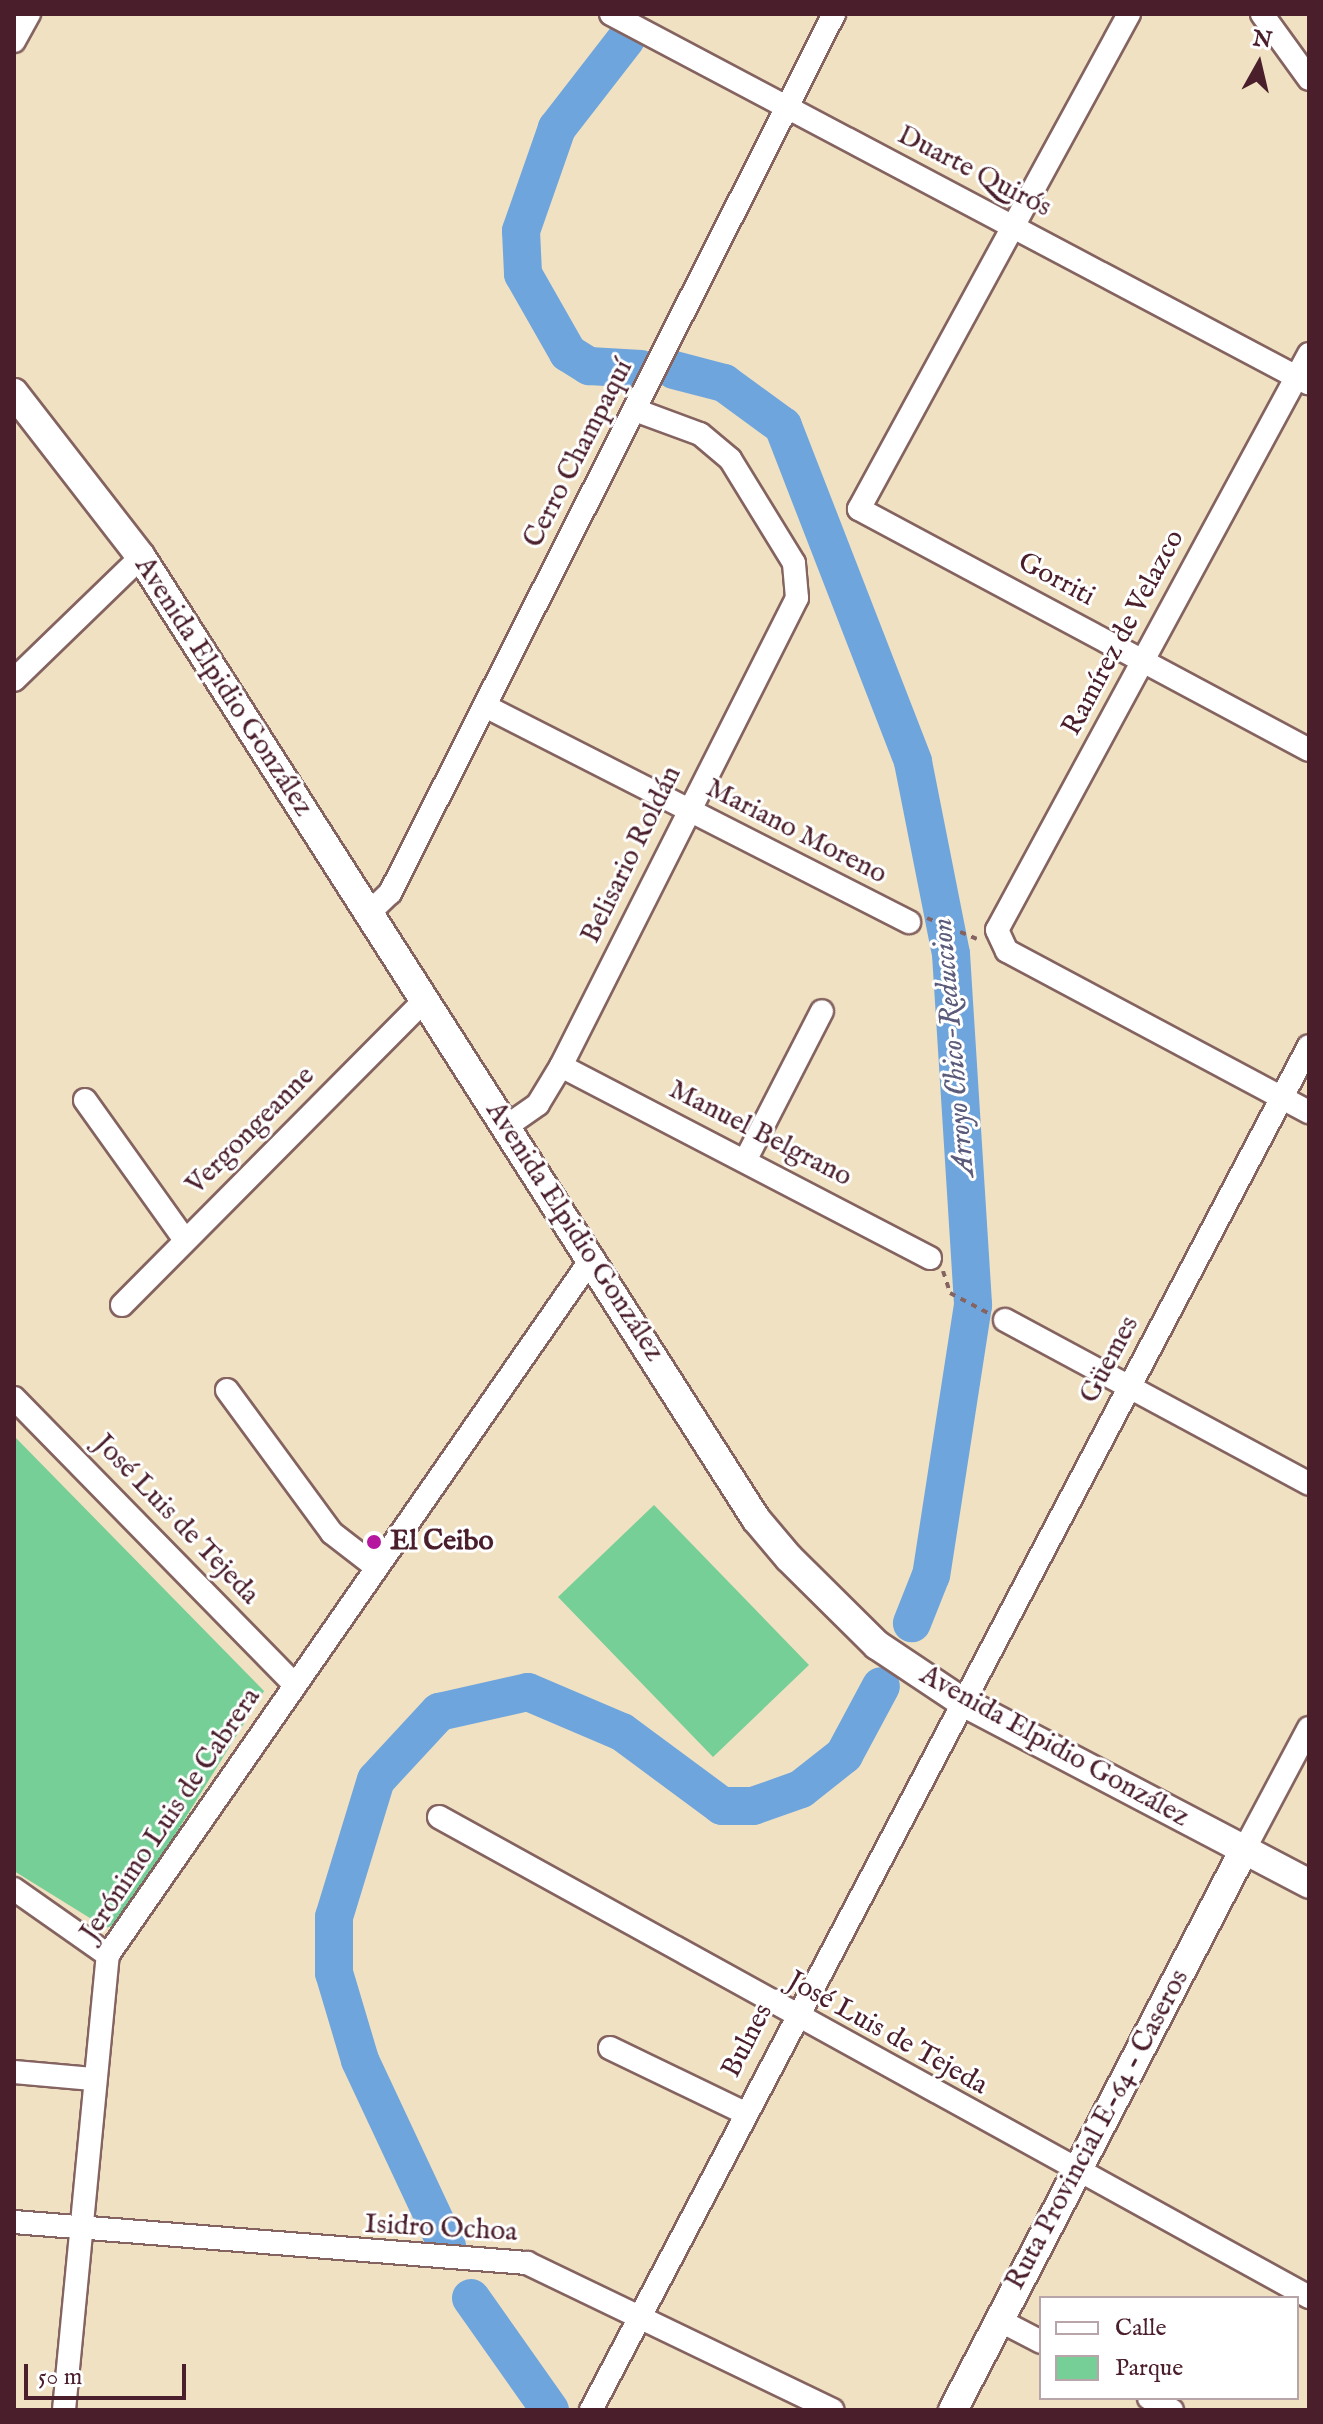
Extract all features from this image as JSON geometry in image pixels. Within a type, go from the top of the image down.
[{"type":"main road","name":"Avenida Elpidio González","points":[[14,393],[141,557],[592,1258],[756,1519],[877,1645],[961,1701],[1309,1884]]},
{"type":"main road","name":"Ruta Provincial E-64 - Caseros","points":[[953,2410],[1244,1850]]},
{"type":"street","points":[[14,41],[29,14]]},
{"type":"street","name":"Duarte Quirós","points":[[611,14],[787,111],[1017,227],[1303,380]]},
{"type":"street","name":"Cerro Champaquí","points":[[368,914],[390,893],[834,14]]},
{"type":"street","points":[[1017,227],[1129,14]]},
{"type":"street","points":[[1262,14],[1309,79]]},
{"type":"street","name":"Gorriti","points":[[1017,227],[859,509],[1309,750]]},
{"type":"street","name":"Ramírez de Velazco","points":[[990,942],[1303,380],[1309,354]]},
{"type":"street","name":"Belisario Roldán","points":[[507,1126],[538,1104],[561,1066],[797,598],[794,563],[730,459],[700,434],[635,410]]},
{"type":"street","points":[[14,680],[141,557]]},
{"type":"street","name":"Mariano Moreno","points":[[485,706],[909,922]]},
{"type":"street","points":[[990,942],[1309,1112]]},
{"type":"street","name":"Vergongeanne","points":[[122,1305],[184,1239],[424,1001]]},
{"type":"street","points":[[746,1159],[822,1011]]},
{"type":"street","name":"Güemes","points":[[961,1701],[1309,1046]]},
{"type":"street","name":"Manuel Belgrano","points":[[561,1066],[746,1159],[930,1258]]},
{"type":"street","points":[[85,1100],[184,1239]]},
{"type":"street","name":"Jerónimo Luis de Cabrera","points":[[64,2410],[93,2079],[108,1955],[592,1258]]},
{"type":"street","points":[[995,1316],[1309,1484]]},
{"type":"street","points":[[227,1390],[332,1533],[376,1567]]},
{"type":"street","name":"José Luis de Tejeda","points":[[14,1398],[295,1685]]},
{"type":"street","name":"Bulnes","points":[[591,2410],[961,1701]]},
{"type":"street","points":[[1244,1850],[1309,1728]]},
{"type":"street","name":"José Luis de Tejeda","points":[[439,1817],[794,2018],[1309,2297]]},
{"type":"street","points":[[14,1889],[108,1955]]},
{"type":"street","points":[[610,2048],[745,2113]]},
{"type":"street","points":[[14,2072],[93,2079]]},
{"type":"street","name":"Isidro Ochoa","points":[[14,2222],[527,2263],[643,2314],[833,2410]]},
{"type":"street","points":[[999,2320],[1039,2341]]},
{"type":"street","points":[[1153,2400],[1172,2410]]},
{"type":"path","points":[[932,917],[990,942]]},
{"type":"path","points":[[949,1278],[950,1293],[995,1316]]},
{"type":"green space","points":[[14,1436],[264,1691],[121,1922],[106,1928],[14,1871]]},
{"type":"green space","points":[[654,1505],[809,1665],[713,1757],[558,1597]]},
{"type":"waterway","name":"Arroyo Chico-Reduccion","points":[[626,39],[557,128],[521,231],[523,274],[568,353],[589,366],[641,369]]},
{"type":"waterway","name":"Arroyo Chico-Reduccion","points":[[674,370],[724,383],[783,426],[913,762],[951,954],[973,1305],[931,1575],[912,1623]]},
{"type":"waterway","name":"Arroyo Chico-Reduccion","points":[[447,2246],[360,2060],[334,1973],[334,1917],[376,1780],[439,1712],[528,1692],[622,1732],[722,1806],[753,1806],[801,1789],[844,1755],[881,1686]]},
{"type":"waterway","name":"Arroyo Chico-Reduccion","points":[[471,2298],[550,2410]]},
{"type":"place","name":"El Ceibo","points":[[374,1542]]}]
